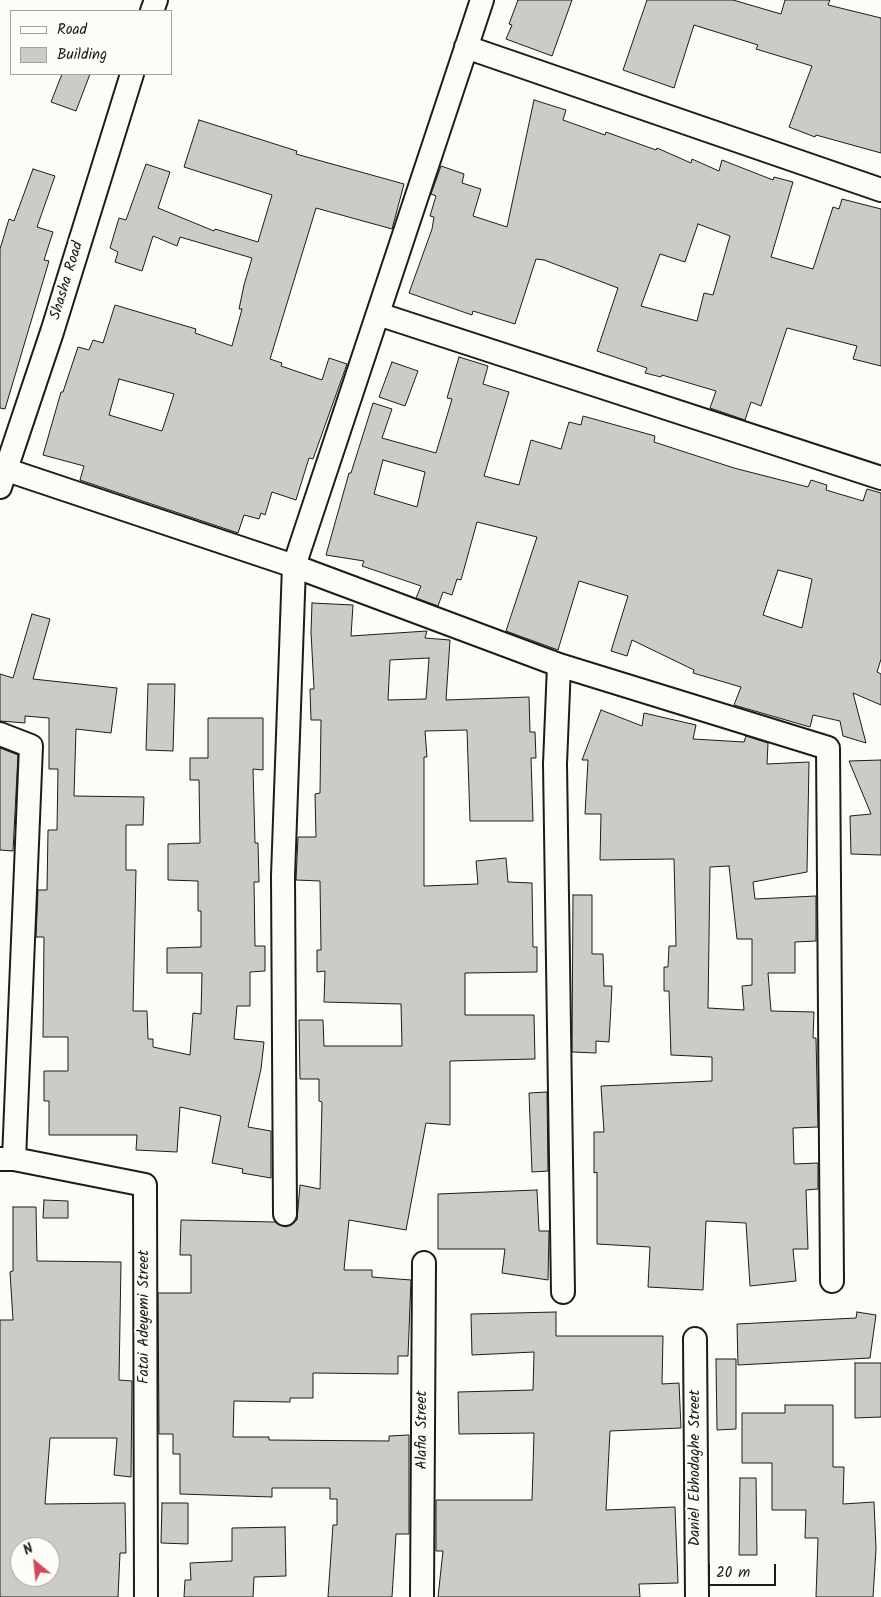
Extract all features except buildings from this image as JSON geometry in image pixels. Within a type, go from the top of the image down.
[{"type":"street","points":[[285,1214],[283,876],[294,566],[482,0]]},
{"type":"street","points":[[466,47],[881,190]]},
{"type":"street","name":"Shasha Road","points":[[3,478],[52,332],[132,75]]},
{"type":"street","points":[[378,314],[881,478]]},
{"type":"street","points":[[3,478],[294,566],[559,665],[828,748],[832,1281]]},
{"type":"street","points":[[559,665],[555,764],[562,1292]]},
{"type":"street","points":[[0,734],[31,746],[7,1159]]},
{"type":"street","name":"Fatai Adeyemi Street","points":[[7,1159],[145,1185],[146,1597]]},
{"type":"street","name":"Alafia Street","points":[[422,1597],[424,1263]]},
{"type":"street","name":"Daniel Ebhodaghe Street","points":[[694,1339],[697,1597]]}]
